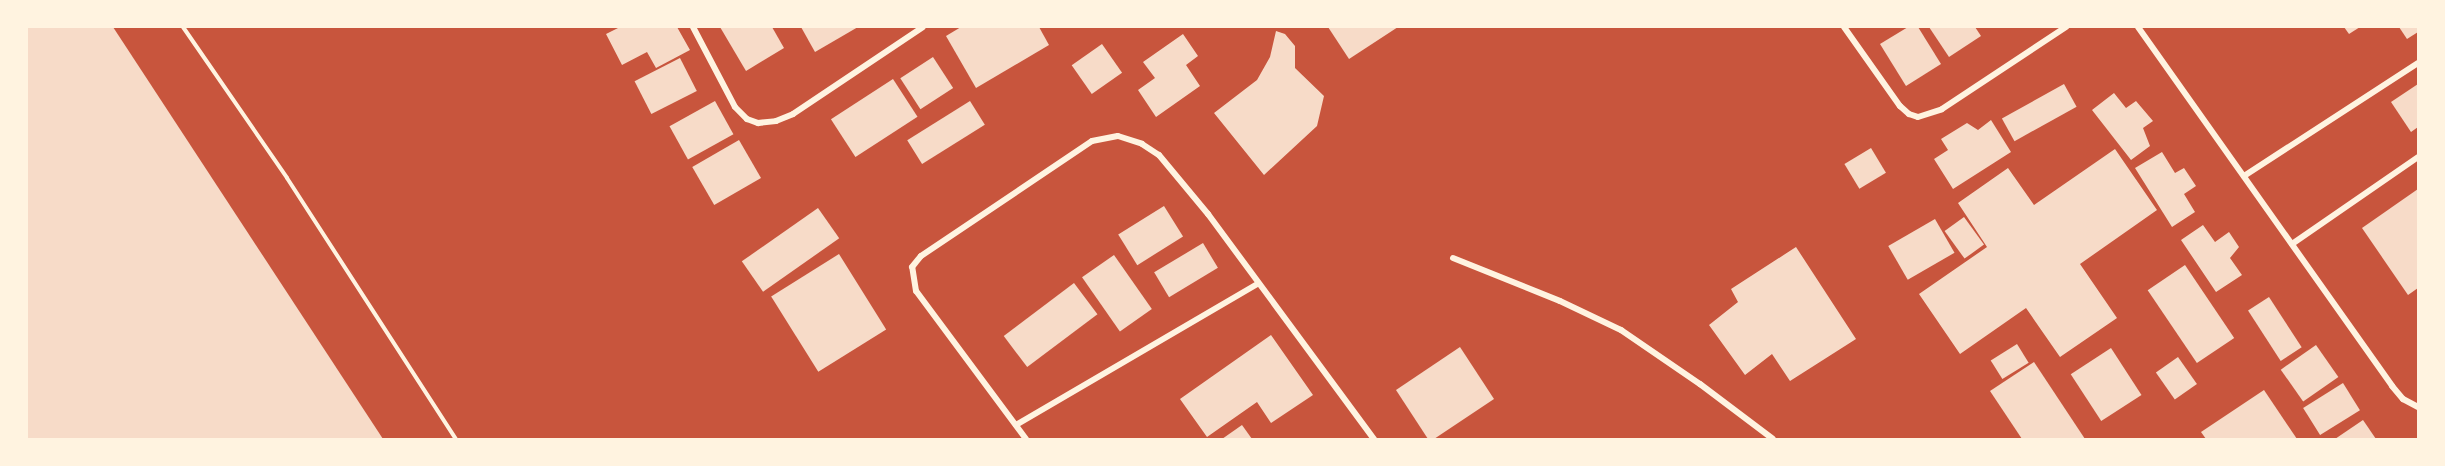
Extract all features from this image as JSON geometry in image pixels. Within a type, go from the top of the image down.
[{"type":"street","points":[[693,27],[735,107],[747,119],[758,123],[776,122],[793,114],[922,27]]},
{"type":"street","points":[[1844,27],[1900,106],[1909,114],[1918,117],[1942,109],[2067,27]]},
{"type":"street","points":[[2138,27],[2392,386],[2403,399],[2418,407]]},
{"type":"street","points":[[2244,176],[2418,63]]},
{"type":"street","points":[[1026,439],[916,291],[912,267],[921,256],[1092,141],[1118,136],[1142,144],[1160,155],[1208,214],[1257,284],[1374,439]]},
{"type":"street","points":[[2292,244],[2418,157]]},
{"type":"street","points":[[1453,258],[1477,265],[1621,330],[1701,384],[1773,439]]},
{"type":"street","points":[[1016,425],[1257,284]]},
{"type":"path","points":[[183,27],[287,178],[456,439]]},
{"type":"building","points":[[27,27],[113,27],[383,439],[27,439]]},
{"type":"building","points":[[620,27],[677,27],[690,50],[656,68],[647,52],[622,65],[606,34]]},
{"type":"building","points":[[720,27],[772,27],[784,48],[746,71]]},
{"type":"building","points":[[801,27],[858,27],[815,52]]},
{"type":"building","points":[[961,27],[1039,27],[1049,45],[976,88],[946,36]]},
{"type":"building","points":[[1328,27],[1398,27],[1349,59]]},
{"type":"building","points":[[1908,27],[1918,27],[1941,64],[1906,86],[1880,44]]},
{"type":"building","points":[[1929,27],[1975,27],[1981,36],[1949,57]]},
{"type":"building","points":[[2344,27],[2360,27],[2349,34]]},
{"type":"building","points":[[2399,27],[2418,27],[2418,32],[2407,39]]},
{"type":"building","points":[[1276,31],[1285,34],[1295,46],[1295,68],[1324,96],[1317,126],[1264,175],[1214,113],[1257,80],[1270,57]]},
{"type":"building","points":[[1183,34],[1198,56],[1186,65],[1200,86],[1156,117],[1138,90],[1155,78],[1143,62]]},
{"type":"building","points":[[1102,44],[1122,73],[1092,94],[1072,65]]},
{"type":"building","points":[[933,57],[953,88],[920,109],[900,78]]},
{"type":"building","points":[[680,58],[697,91],[651,114],[635,81]]},
{"type":"building","points":[[893,79],[918,117],[855,157],[831,119]]},
{"type":"building","points":[[2064,84],[2077,107],[2015,141],[2002,118]]},
{"type":"building","points":[[2418,84],[2418,127],[2411,132],[2391,102]]},
{"type":"building","points":[[2114,93],[2126,108],[2136,101],[2153,121],[2143,128],[2150,146],[2131,160],[2092,110]]},
{"type":"building","points":[[715,101],[733,134],[688,159],[670,126]]},
{"type":"building","points":[[970,101],[985,125],[922,164],[907,140]]},
{"type":"building","points":[[1991,120],[2011,152],[1953,189],[1934,159],[1948,150],[1941,139],[1967,123],[1978,130]]},
{"type":"building","points":[[739,140],[761,178],[714,205],[692,167]]},
{"type":"building","points":[[1871,148],[1886,173],[1859,189],[1844,164]]},
{"type":"building","points":[[2115,149],[2157,210],[2080,264],[2117,318],[2060,357],[2026,308],[1960,354],[1919,294],[1987,247],[1958,203],[2008,168],[2034,205]]},
{"type":"building","points":[[2162,152],[2175,173],[2184,168],[2196,186],[2184,194],[2195,212],[2172,227],[2135,168]]},
{"type":"building","points":[[2418,189],[2418,288],[2408,295],[2362,228]]},
{"type":"building","points":[[1164,206],[1183,237],[1137,265],[1118,235]]},
{"type":"building","points":[[818,208],[839,238],[763,292],[742,261]]},
{"type":"building","points":[[1964,217],[1984,245],[1965,259],[1945,231]]},
{"type":"building","points":[[1935,219],[1954,253],[1908,280],[1888,246]]},
{"type":"building","points":[[2203,225],[2215,242],[2229,232],[2239,247],[2230,258],[2242,275],[2216,292],[2181,240]]},
{"type":"building","points":[[1203,243],[1218,268],[1169,297],[1154,272]]},
{"type":"building","points":[[1796,247],[1856,339],[1790,381],[1772,354],[1745,375],[1709,325],[1738,302],[1731,289]]},
{"type":"building","points":[[839,254],[886,329],[818,372],[771,296]]},
{"type":"building","points":[[1114,255],[1152,309],[1120,331],[1082,277]]},
{"type":"building","points":[[2185,265],[2234,338],[2197,363],[2148,290]]},
{"type":"building","points":[[1074,283],[1097,314],[1027,367],[1004,336]]},
{"type":"building","points":[[2269,297],[2302,347],[2281,361],[2248,311]]},
{"type":"building","points":[[1271,335],[1313,395],[1271,423],[1257,402],[1207,437],[1180,399]]},
{"type":"building","points":[[2017,344],[2029,363],[2002,379],[1991,360]]},
{"type":"building","points":[[2316,345],[2338,377],[2303,402],[2281,370]]},
{"type":"building","points":[[1460,347],[1494,399],[1434,439],[1428,439],[1396,390]]},
{"type":"building","points":[[2111,348],[2141,395],[2101,421],[2071,374]]},
{"type":"building","points":[[2178,357],[2197,384],[2175,400],[2156,372]]},
{"type":"building","points":[[2034,362],[2085,439],[2022,439],[1990,391]]},
{"type":"building","points":[[2343,383],[2360,410],[2320,435],[2303,408]]},
{"type":"building","points":[[2264,390],[2297,439],[2206,439],[2201,432]]},
{"type":"building","points":[[2363,420],[2376,439],[2335,439]]},
{"type":"building","points":[[1242,425],[1252,439],[1222,439]]}]
